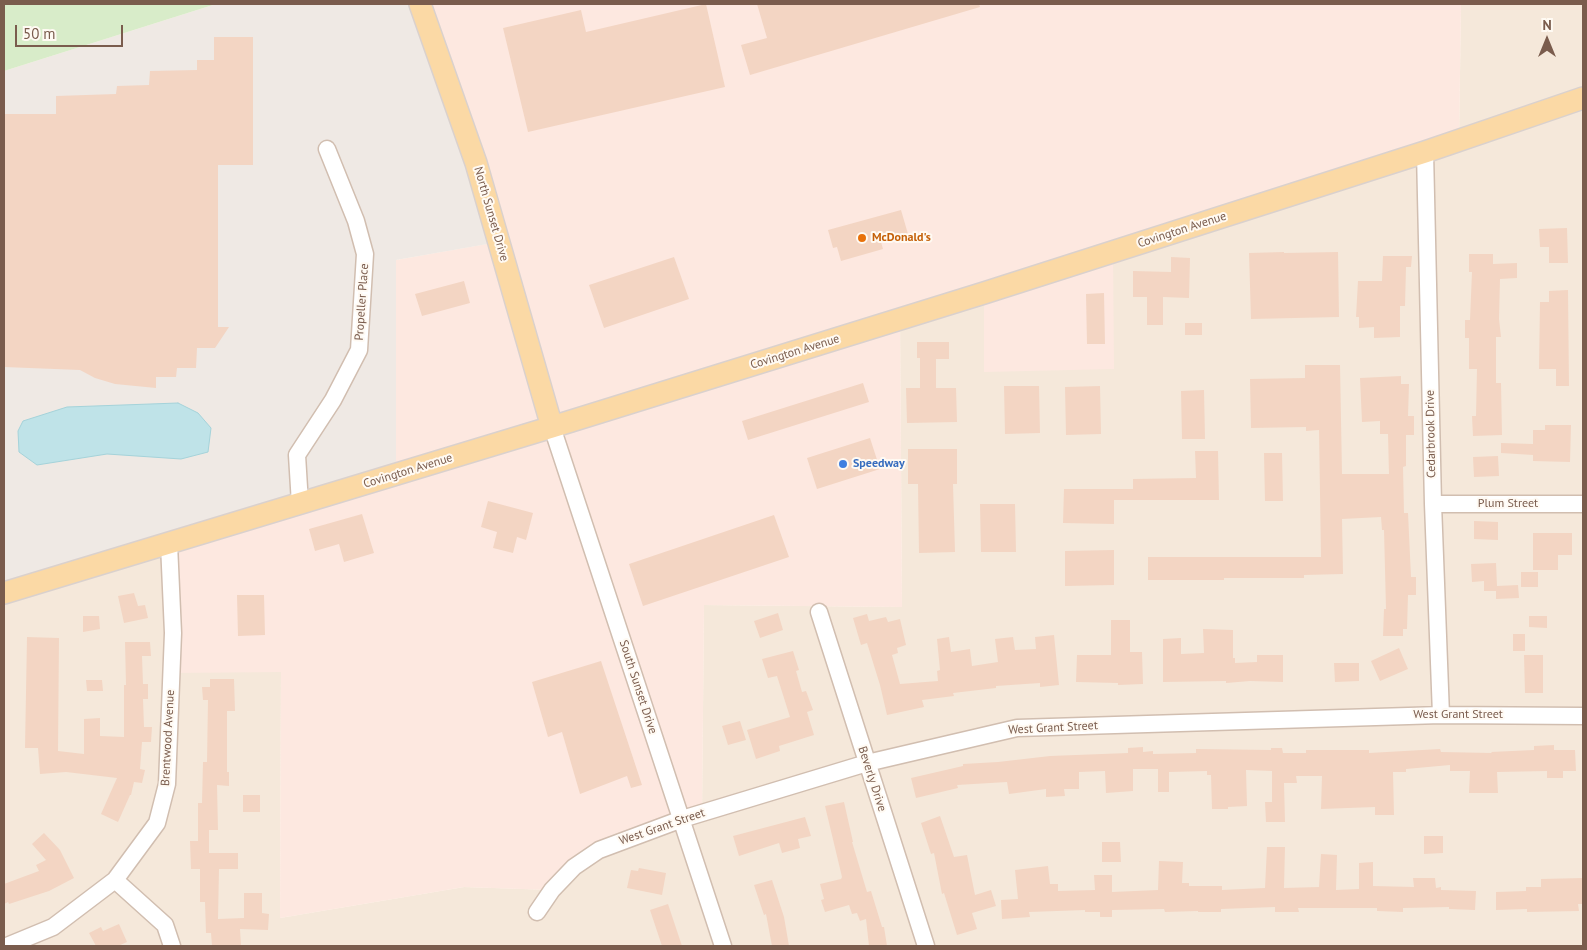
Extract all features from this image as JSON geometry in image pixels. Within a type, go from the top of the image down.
[{"type":"main road","name":"North Sunset Drive","points":[[420,4],[476,163],[552,427]]},
{"type":"main road","name":"Covington Avenue","points":[[4,593],[552,427],[975,296],[1425,152],[1583,98]]},
{"type":"street","name":"Propeller Place","points":[[300,504],[297,454],[333,400],[359,350],[365,254],[356,221],[327,149]]},
{"type":"street","name":"Cedarbrook Drive","points":[[1425,152],[1433,504],[1441,714]]},
{"type":"street","name":"South Sunset Drive","points":[[552,427],[723,946]]},
{"type":"street","name":"Plum Street","points":[[1433,504],[1583,504]]},
{"type":"street","name":"Brentwood Avenue","points":[[7,946],[53,927],[115,880],[157,823],[167,784],[173,633],[169,544]]},
{"type":"street","name":"Beverly Drive","points":[[819,612],[926,946]]},
{"type":"street","name":"West Grant Street","points":[[537,912],[552,890],[574,866],[599,850],[682,819],[867,763],[1017,728],[1441,714],[1583,716]]},
{"type":"street","points":[[115,880],[165,925],[172,946]]},
{"type":"shaded area","points":[[216,4],[420,4],[499,242],[396,260],[396,474],[4,593],[4,71]]},
{"type":"shaded area","points":[[420,4],[1461,4],[1459,141],[1113,252],[1114,369],[984,372],[984,294],[900,320],[902,607],[704,605],[702,813],[599,850],[552,890],[464,887],[280,918],[281,672],[171,673],[169,544],[396,474],[396,260],[498,242]]},
{"type":"shaded area","points":[[1461,4],[1583,4],[1583,946],[4,946],[4,593],[169,544],[281,672],[280,918],[464,887],[552,890],[574,867],[702,813],[704,605],[902,607],[900,320],[1459,141]]},
{"type":"green space","points":[[4,4],[216,4],[4,71]]},
{"type":"water","points":[[178,403],[198,413],[211,428],[208,452],[181,459],[107,454],[37,465],[19,452],[18,431],[23,421],[67,407]]},
{"type":"building","points":[[706,4],[725,87],[528,132],[503,28],[581,10],[586,32]]},
{"type":"building","points":[[757,4],[979,4],[980,7],[750,75],[741,45],[767,38]]},
{"type":"building","points":[[214,37],[253,37],[253,165],[218,165],[218,327],[229,327],[215,348],[197,348],[196,368],[177,368],[176,377],[156,377],[156,388],[115,384],[95,378],[80,370],[4,367],[4,114],[56,114],[56,96],[116,94],[117,86],[149,85],[150,71],[197,70],[197,60],[214,60]]},
{"type":"building","name":"McDonald's","points":[[901,210],[908,234],[881,242],[883,249],[841,261],[837,247],[833,248],[828,230]]},
{"type":"building","points":[[1567,228],[1568,263],[1549,263],[1549,247],[1540,247],[1539,229]]},
{"type":"building","points":[[1338,252],[1339,317],[1251,319],[1249,253]]},
{"type":"building","points":[[1469,254],[1493,254],[1493,264],[1517,263],[1517,278],[1500,279],[1499,319],[1501,337],[1496,337],[1496,383],[1501,383],[1502,435],[1473,436],[1472,416],[1476,416],[1477,369],[1469,369],[1469,338],[1465,338],[1465,320],[1470,320],[1472,272],[1469,272]]},
{"type":"building","points":[[1383,256],[1412,256],[1411,267],[1406,267],[1405,306],[1400,306],[1400,337],[1374,338],[1374,327],[1359,328],[1359,317],[1356,317],[1358,281],[1382,281]]},
{"type":"building","points":[[674,257],[689,299],[604,328],[589,285]]},
{"type":"building","points":[[1171,257],[1190,258],[1189,298],[1163,297],[1163,325],[1147,325],[1147,297],[1133,297],[1133,271],[1171,272]]},
{"type":"building","points":[[464,281],[470,303],[422,316],[415,294]]},
{"type":"building","points":[[1568,290],[1569,386],[1556,386],[1556,369],[1539,369],[1540,302],[1549,302],[1549,291]]},
{"type":"building","points":[[1104,293],[1105,344],[1087,344],[1086,294]]},
{"type":"building","points":[[1185,323],[1202,323],[1202,335],[1185,335]]},
{"type":"building","points":[[917,342],[949,342],[949,359],[936,359],[936,388],[956,388],[957,422],[907,423],[906,388],[920,388],[920,358],[917,358]]},
{"type":"building","points":[[1305,365],[1340,365],[1342,474],[1389,474],[1388,434],[1380,434],[1380,421],[1362,422],[1360,378],[1401,376],[1401,384],[1409,384],[1408,416],[1414,416],[1414,435],[1406,435],[1406,466],[1403,467],[1404,513],[1408,513],[1411,577],[1416,577],[1416,595],[1408,595],[1407,629],[1403,629],[1403,636],[1383,636],[1384,609],[1386,609],[1384,530],[1382,530],[1381,517],[1342,519],[1343,574],[1304,575],[1304,578],[1148,580],[1148,557],[1321,557],[1319,430],[1306,431],[1306,427],[1251,428],[1250,379],[1305,378]]},
{"type":"building","points":[[863,383],[869,402],[748,440],[742,421]]},
{"type":"building","points":[[1004,386],[1039,386],[1040,433],[1005,434]]},
{"type":"building","points":[[1100,386],[1101,434],[1066,435],[1065,387]]},
{"type":"building","points":[[1204,390],[1205,439],[1182,439],[1181,391]]},
{"type":"building","points":[[1545,425],[1571,425],[1570,462],[1533,461],[1533,455],[1501,453],[1501,443],[1533,444],[1533,430],[1545,430]]},
{"type":"building","name":"Speedway","points":[[870,438],[880,469],[817,489],[807,458]]},
{"type":"building","points":[[908,449],[957,449],[957,484],[953,484],[955,552],[919,553],[918,484],[908,484]]},
{"type":"building","points":[[1195,451],[1218,451],[1219,500],[1114,500],[1114,524],[1063,523],[1064,489],[1133,489],[1133,479],[1196,478]]},
{"type":"building","points":[[1264,453],[1282,453],[1283,501],[1265,501]]},
{"type":"building","points":[[1498,456],[1499,476],[1474,477],[1473,457]]},
{"type":"building","points":[[488,501],[533,513],[526,540],[517,537],[513,553],[493,548],[497,532],[481,527]]},
{"type":"building","points":[[980,504],[1015,504],[1016,552],[981,552]]},
{"type":"building","points":[[362,514],[374,553],[344,562],[339,544],[315,551],[309,529]]},
{"type":"building","points":[[774,515],[789,557],[643,606],[629,564]]},
{"type":"building","points":[[1474,521],[1498,522],[1498,540],[1474,539]]},
{"type":"building","points":[[1533,533],[1572,533],[1572,555],[1558,555],[1558,570],[1533,570]]},
{"type":"building","points":[[1114,550],[1114,585],[1065,586],[1065,551]]},
{"type":"building","points":[[1496,563],[1497,586],[1518,585],[1519,598],[1496,599],[1496,591],[1484,591],[1484,581],[1472,582],[1471,564]]},
{"type":"building","points":[[1521,572],[1538,572],[1538,587],[1521,587]]},
{"type":"building","points":[[134,593],[138,606],[145,605],[148,618],[124,623],[118,596]]},
{"type":"building","points":[[237,595],[264,595],[265,635],[238,636]]},
{"type":"building","points":[[778,613],[783,630],[760,638],[754,621]]},
{"type":"building","points":[[867,614],[869,621],[886,617],[888,622],[900,619],[906,645],[897,648],[898,653],[892,655],[900,684],[938,681],[937,671],[940,670],[937,639],[949,637],[951,652],[970,649],[972,666],[998,662],[995,639],[1013,637],[1015,650],[1036,649],[1035,637],[1054,635],[1059,685],[1040,687],[1040,683],[996,686],[996,688],[953,693],[954,696],[922,700],[924,707],[887,715],[867,643],[861,645],[853,618]]},
{"type":"building","points":[[83,616],[99,616],[100,629],[83,632]]},
{"type":"building","points":[[1529,616],[1547,616],[1547,628],[1529,627]]},
{"type":"building","points":[[1111,620],[1130,620],[1130,652],[1142,652],[1143,684],[1118,685],[1118,683],[1076,682],[1077,655],[1111,655]]},
{"type":"building","points":[[1203,629],[1233,630],[1233,658],[1235,658],[1235,663],[1257,662],[1257,655],[1283,655],[1283,682],[1163,682],[1163,639],[1181,638],[1181,654],[1204,653]]},
{"type":"building","points":[[1513,634],[1525,634],[1525,651],[1513,651]]},
{"type":"building","points":[[27,637],[59,638],[58,751],[84,754],[84,719],[100,718],[100,736],[124,737],[125,642],[150,642],[151,656],[142,656],[143,684],[148,684],[148,699],[143,699],[144,727],[152,727],[151,742],[142,742],[140,769],[145,770],[142,783],[134,782],[131,795],[118,822],[101,814],[117,778],[66,772],[40,774],[38,748],[25,748]]},
{"type":"building","points":[[1399,648],[1408,669],[1380,681],[1371,661]]},
{"type":"building","points":[[793,651],[799,670],[796,671],[802,692],[806,691],[813,710],[807,712],[814,735],[779,746],[780,751],[756,759],[747,730],[790,717],[777,676],[768,678],[762,659]]},
{"type":"building","points":[[1524,655],[1543,655],[1543,693],[1525,693]]},
{"type":"building","points":[[601,661],[642,785],[631,788],[627,776],[580,794],[562,732],[548,737],[532,682]]},
{"type":"building","points":[[1334,663],[1359,663],[1359,681],[1335,682]]},
{"type":"building","points":[[210,679],[234,679],[235,711],[227,711],[227,772],[229,772],[229,786],[217,785],[218,830],[209,830],[209,853],[238,853],[238,869],[219,869],[218,919],[244,918],[244,893],[262,893],[262,913],[269,914],[268,930],[240,929],[241,946],[212,946],[211,933],[206,933],[205,902],[200,902],[200,869],[191,869],[190,841],[198,841],[198,803],[202,803],[203,762],[207,762],[208,700],[203,700],[202,687],[210,687]]},
{"type":"building","points":[[86,680],[102,680],[103,691],[87,691]]},
{"type":"building","points":[[740,721],[746,740],[728,745],[722,726]]},
{"type":"building","points":[[1554,745],[1554,750],[1575,750],[1576,771],[1563,771],[1563,778],[1547,778],[1547,771],[1497,772],[1498,793],[1469,793],[1470,771],[1450,771],[1450,765],[1406,769],[1406,772],[1393,772],[1394,815],[1375,815],[1375,807],[1321,809],[1322,776],[1296,776],[1297,783],[1284,783],[1285,822],[1266,822],[1265,802],[1272,802],[1272,771],[1246,770],[1247,806],[1228,807],[1228,809],[1212,809],[1211,775],[1207,775],[1207,771],[1169,772],[1169,792],[1158,792],[1158,769],[1133,769],[1133,791],[1106,793],[1105,771],[1079,772],[1079,789],[1064,789],[1065,796],[1046,797],[1046,789],[1009,794],[1007,782],[957,785],[958,788],[916,798],[911,778],[963,766],[963,764],[1050,756],[1128,753],[1128,748],[1143,747],[1143,752],[1153,751],[1153,754],[1196,753],[1196,749],[1271,750],[1271,748],[1282,748],[1283,753],[1306,753],[1306,750],[1369,750],[1369,753],[1440,749],[1441,752],[1492,753],[1534,750],[1534,746]]},
{"type":"building","points":[[243,795],[260,795],[260,812],[243,812]]},
{"type":"building","points":[[844,802],[852,842],[867,892],[871,891],[882,927],[884,927],[887,946],[869,946],[866,919],[860,921],[857,913],[852,914],[849,905],[825,912],[821,900],[824,899],[820,884],[841,879],[842,877],[825,806]]},
{"type":"building","points":[[940,816],[954,857],[967,855],[975,895],[991,890],[996,906],[972,913],[977,929],[957,935],[944,893],[942,894],[934,853],[931,854],[921,823]]},
{"type":"building","points":[[805,817],[811,836],[798,839],[800,848],[782,853],[779,843],[739,856],[733,836]]},
{"type":"building","points":[[44,833],[60,850],[74,878],[49,891],[4,904],[4,884],[39,871],[36,865],[46,860],[32,844]]},
{"type":"building","points":[[1424,836],[1443,836],[1443,853],[1424,854]]},
{"type":"building","points":[[1102,842],[1120,842],[1121,862],[1102,862]]},
{"type":"building","points":[[1267,847],[1285,847],[1284,888],[1319,887],[1321,854],[1337,855],[1336,890],[1359,889],[1359,863],[1373,862],[1373,886],[1414,887],[1413,878],[1435,878],[1436,888],[1441,887],[1441,890],[1476,891],[1475,910],[1449,909],[1449,907],[1403,908],[1403,912],[1377,911],[1377,908],[1298,908],[1299,912],[1275,912],[1275,907],[1221,909],[1221,912],[1165,912],[1164,909],[1112,910],[1112,917],[1100,917],[1100,912],[1085,912],[1085,910],[1029,912],[1030,917],[1002,919],[1001,900],[1018,899],[1015,870],[1048,866],[1050,884],[1058,884],[1058,891],[1095,890],[1094,875],[1112,875],[1112,892],[1158,890],[1159,861],[1183,862],[1182,883],[1189,883],[1189,886],[1222,886],[1222,890],[1265,888]]},
{"type":"building","points":[[639,868],[666,873],[662,895],[627,888],[631,870],[638,871]]},
{"type":"building","points":[[1583,878],[1583,904],[1578,904],[1579,911],[1527,912],[1527,909],[1496,910],[1496,892],[1526,891],[1526,887],[1541,887],[1541,879]]},
{"type":"building","points":[[772,880],[784,917],[789,946],[772,946],[766,914],[764,915],[754,885]]},
{"type":"building","points":[[668,904],[682,946],[662,946],[650,910]]},
{"type":"building","points":[[119,924],[127,942],[118,946],[96,946],[89,933],[101,927],[103,931]]},
{"type":"place","name":"McDonald's","points":[[862,238]]},
{"type":"place","name":"Speedway","points":[[843,464]]}]
